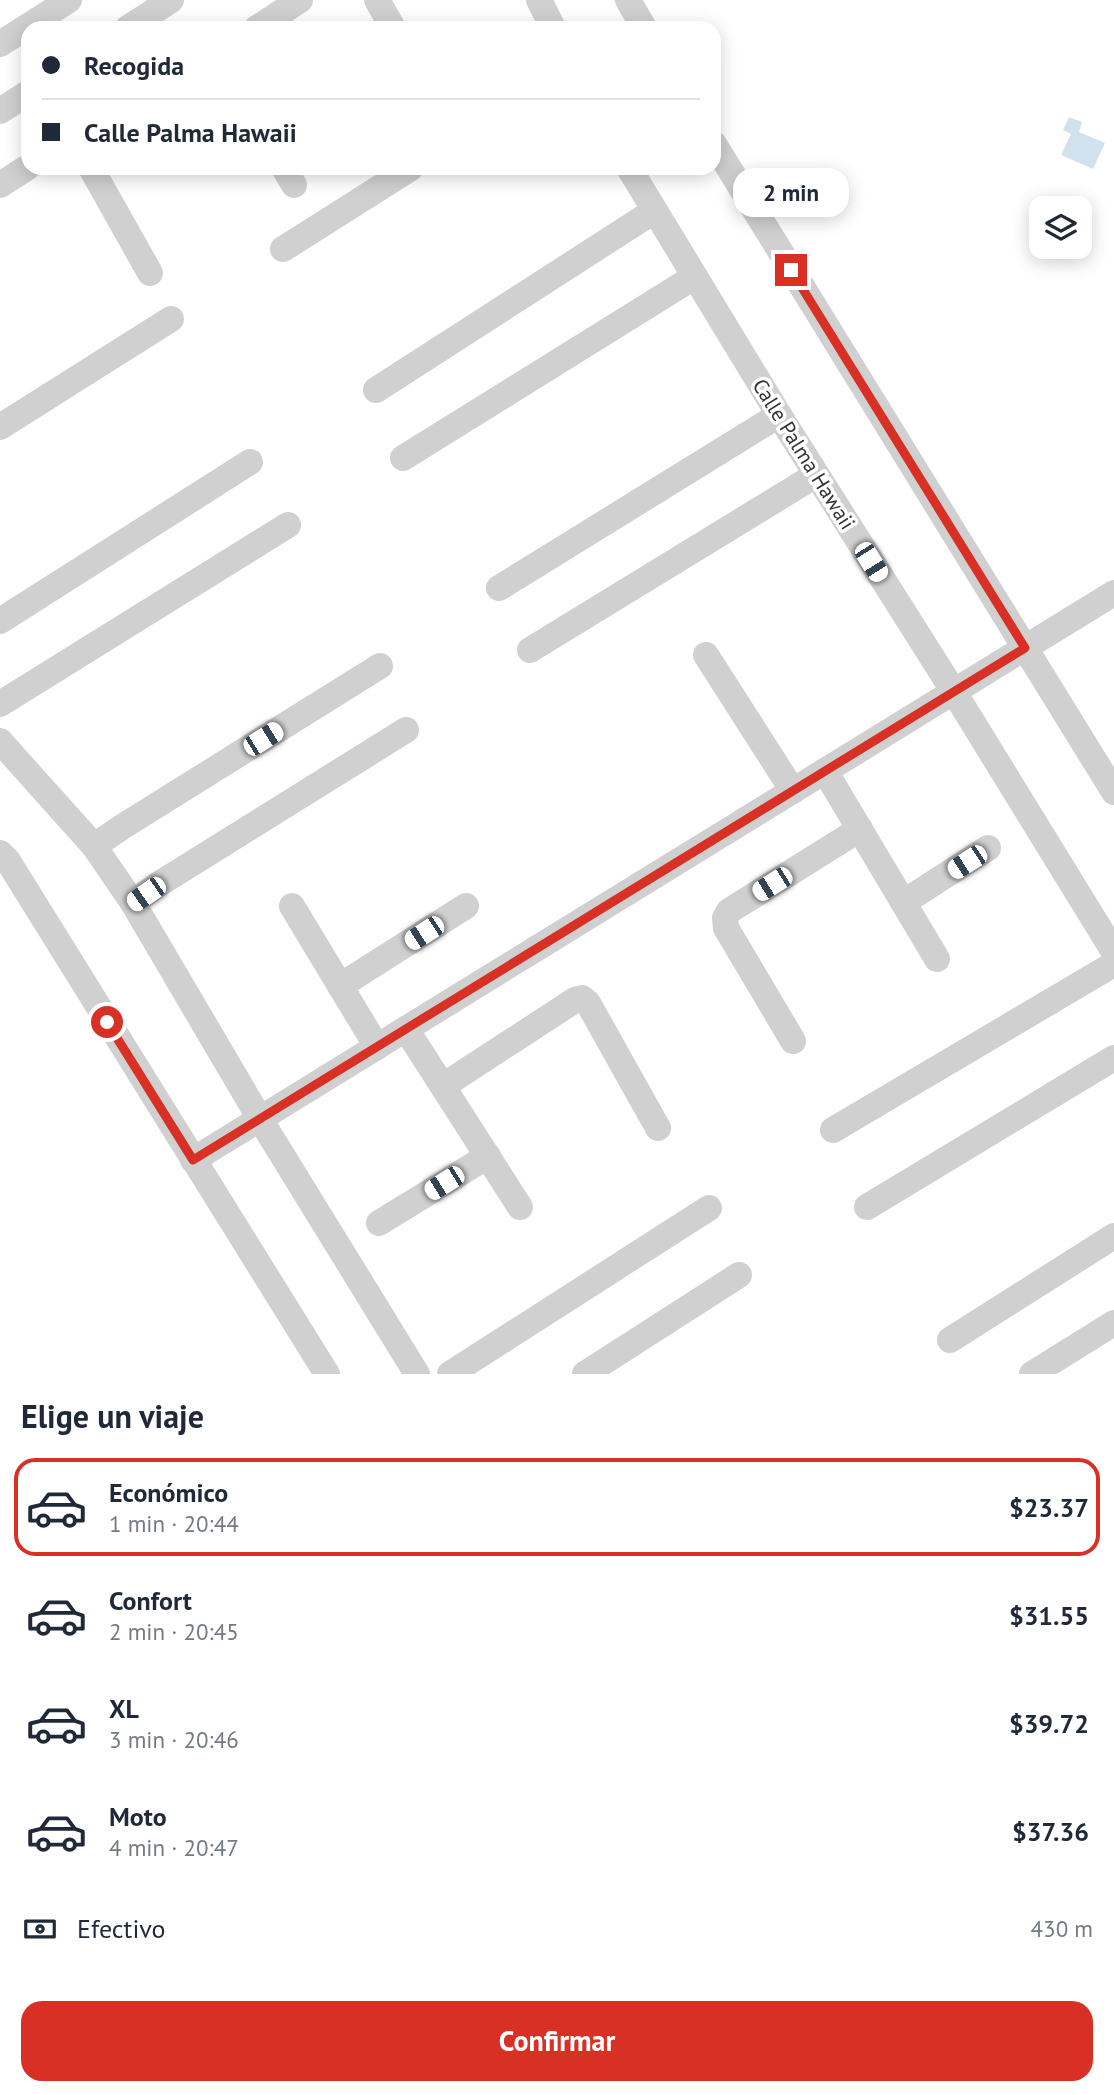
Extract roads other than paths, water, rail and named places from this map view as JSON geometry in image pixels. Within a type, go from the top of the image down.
[{"type":"street","points":[[36,21],[69,0]]},
{"type":"street","points":[[139,21],[171,0]]},
{"type":"street","points":[[377,0],[389,21]]},
{"type":"street","points":[[539,0],[550,21]]},
{"type":"street","points":[[628,0],[640,21]]},
{"type":"street","points":[[265,21],[285,4]]},
{"type":"street","points":[[0,44],[21,31]]},
{"type":"street","points":[[0,111],[21,98]]},
{"type":"street","points":[[721,155],[1114,792]]},
{"type":"street","points":[[0,185],[21,172]]},
{"type":"street","points":[[95,175],[150,273]]},
{"type":"street","points":[[283,249],[400,175]]},
{"type":"street","name":"Calle Palma Hawaii","points":[[633,175],[816,475],[1114,952]]},
{"type":"street","points":[[376,390],[654,211]]},
{"type":"street","points":[[403,457],[694,277]]},
{"type":"street","points":[[0,427],[171,319]]},
{"type":"street","points":[[499,588],[779,415]]},
{"type":"street","points":[[0,621],[250,462]]},
{"type":"street","points":[[530,650],[816,475]]},
{"type":"street","points":[[0,704],[288,525]]},
{"type":"street","points":[[193,1160],[1114,593]]},
{"type":"street","points":[[706,654],[793,790]]},
{"type":"street","points":[[94,846],[380,666]]},
{"type":"street","points":[[133,903],[159,884],[406,730]]},
{"type":"street","points":[[0,741],[94,846],[133,903],[260,1119],[417,1374]]},
{"type":"street","points":[[825,771],[937,959]]},
{"type":"street","points":[[793,1041],[726,928],[725,918],[729,911],[860,829]]},
{"type":"street","points":[[904,902],[988,848]]},
{"type":"street","points":[[0,853],[8,861],[327,1374]]},
{"type":"street","points":[[292,906],[377,1047]]},
{"type":"street","points":[[341,986],[466,906]]},
{"type":"street","points":[[833,1130],[1114,964]]},
{"type":"street","points":[[443,1086],[582,998],[588,1003],[658,1128]]},
{"type":"street","points":[[406,1029],[520,1207]]},
{"type":"street","points":[[866,1207],[1114,1058]]},
{"type":"street","points":[[379,1223],[488,1156]]},
{"type":"street","points":[[450,1374],[709,1208]]},
{"type":"street","points":[[950,1340],[1114,1236]]},
{"type":"street","points":[[584,1374],[739,1275]]},
{"type":"street","points":[[1032,1374],[1114,1323]]},
{"type":"water","points":[[1069,117],[1082,122],[1079,132],[1105,143],[1093,169],[1061,155],[1071,134],[1063,130]]}]
